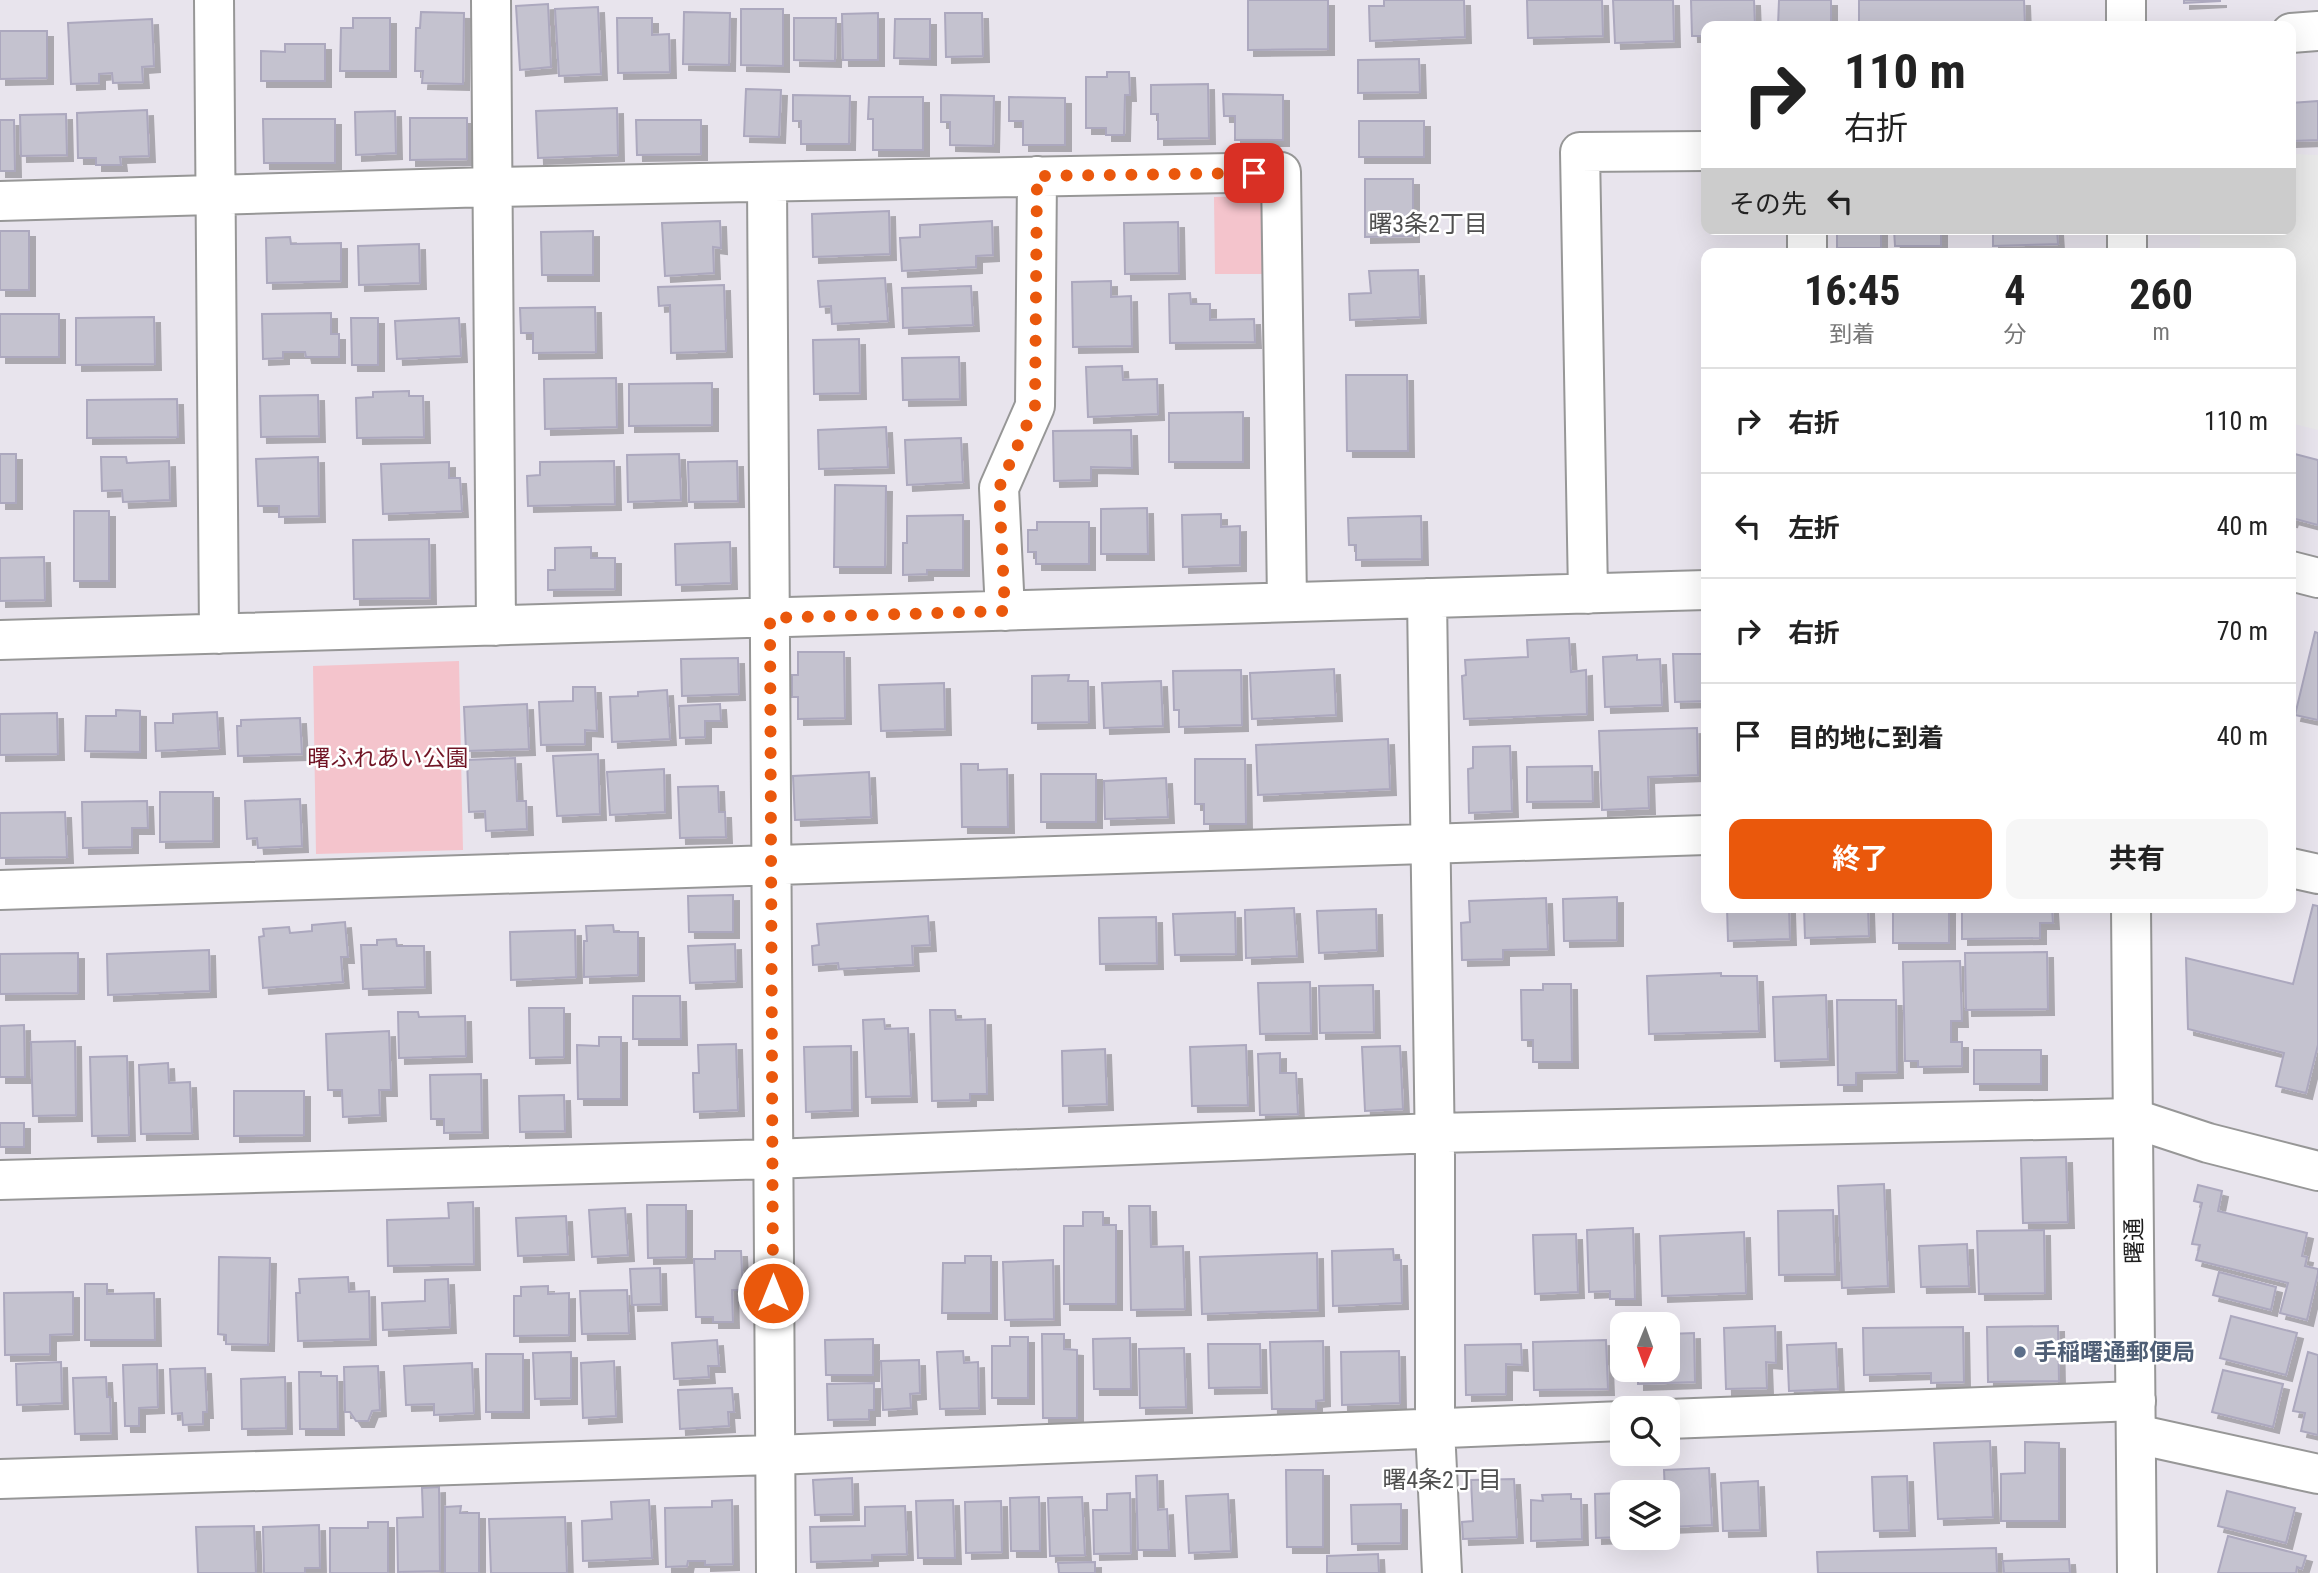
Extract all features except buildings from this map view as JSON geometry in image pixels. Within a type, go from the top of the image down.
[{"type":"street","points":[[214,0],[219,634]]},
{"type":"street","points":[[491,0],[496,626]]},
{"type":"street","points":[[2126,0],[2126,21]]},
{"type":"street","points":[[2296,33],[2318,31]]},
{"type":"street","points":[[1588,594],[1580,152],[1701,151]]},
{"type":"street","points":[[0,201],[491,187],[1281,172],[1287,603]]},
{"type":"street","points":[[1005,611],[999,488],[1035,406],[1037,176]]},
{"type":"street","points":[[767,182],[776,1573]]},
{"type":"street","points":[[2296,572],[2318,578]]},
{"type":"street","points":[[0,640],[1701,590]]},
{"type":"street","points":[[1427,598],[1435,1132],[1436,1429],[1442,1573]]},
{"type":"street","points":[[0,890],[1701,835]]},
{"type":"street","points":[[2296,868],[2318,874]]},
{"type":"street","name":"曙通","points":[[2131,913],[2137,1573]]},
{"type":"street","points":[[0,1180],[772,1159],[1435,1132],[2132,1118],[2208,1143],[2318,1171]]},
{"type":"street","points":[[1680,1419],[2136,1417],[2318,1474]]},
{"type":"street","points":[[0,1479],[775,1455],[1610,1422]]},
{"type":"green space","points":[[1265,196],[1266,274],[1215,274],[1214,197]]},
{"type":"green space","name":"曙ふれあい公園","points":[[459,661],[463,850],[316,854],[313,666]]},
{"type":"shaded area","points":[[2296,154],[2318,155],[2318,430],[2296,424],[2296,248],[2200,248],[2200,235],[2296,235]]},
{"type":"place","name":"手稲曙通郵便局","points":[[2020,1352]]},
{"type":"district","name":"曙3条2丁目","points":[[1428,224]]},
{"type":"district","name":"曙4条2丁目","points":[[1442,1480]]},
{"type":"route","points":[[773,1293],[770,618],[1005,611],[999,488],[1035,406],[1037,176],[1254,173]]}]
